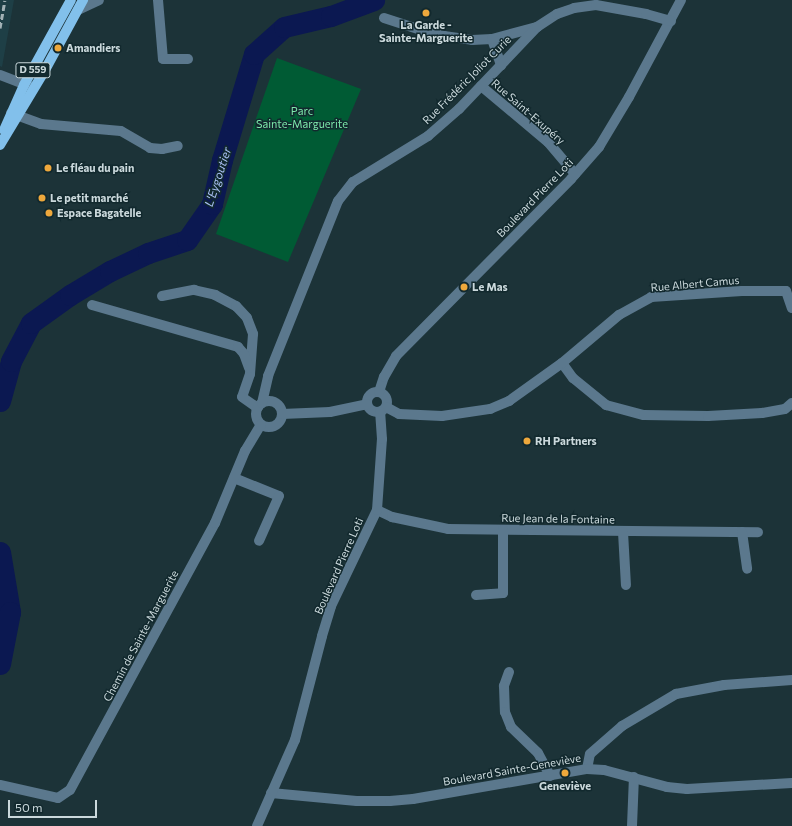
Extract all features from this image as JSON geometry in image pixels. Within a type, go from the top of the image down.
[{"type":"main road","name":"D 559","points":[[0,145],[14,114],[24,85],[71,0]]},
{"type":"main road","name":"D 559","points":[[0,142],[14,114],[35,88],[83,0]]},
{"type":"street","points":[[78,10],[88,3],[99,0]]},
{"type":"street","points":[[158,0],[163,59],[188,59]]},
{"type":"street","name":"Boulevard Pierre Loti","points":[[379,392],[384,377],[396,356],[575,174],[599,147],[629,98],[682,0]]},
{"type":"street","name":"Rue Frédéric Joliot Curie","points":[[260,405],[268,376],[335,208],[343,192],[353,182],[428,136],[481,86],[537,27],[557,14],[574,8],[596,5],[646,14],[671,21]]},
{"type":"street","points":[[384,18],[420,30],[444,36],[472,40],[492,39],[537,27]]},
{"type":"street","points":[[492,39],[501,65]]},
{"type":"street","points":[[0,75],[35,88]]},
{"type":"street","name":"Rue Saint-Exupéry","points":[[481,86],[548,142],[575,174]]},
{"type":"street","points":[[14,114],[40,124],[121,131],[150,148],[162,149],[178,146]]},
{"type":"street","name":"Rue Albert Camus","points":[[383,410],[399,414],[442,416],[490,409],[509,401],[562,363],[619,315],[651,297],[789,289],[792,308]]},
{"type":"street","points":[[162,296],[194,290],[215,295],[236,306],[247,318],[253,334],[250,374],[242,397],[260,405],[271,401],[275,403],[280,408],[282,414],[279,421],[275,425],[267,426],[261,424],[256,416],[260,405]]},
{"type":"street","points":[[92,305],[238,347],[244,354],[250,374]]},
{"type":"street","points":[[562,363],[573,378],[606,405],[644,415],[708,416],[762,413],[785,409],[792,403]]},
{"type":"street","points":[[373,392],[379,392],[386,398],[383,410],[372,411],[367,404],[368,396],[373,392]]},
{"type":"street","points":[[282,414],[330,412],[367,404]]},
{"type":"street","name":"Boulevard Pierre Loti","points":[[271,793],[295,740],[322,636],[332,606],[376,510],[383,410]]},
{"type":"street","name":"Chemin de Sainte-Marguerite","points":[[0,785],[58,798],[70,790],[215,523],[245,451],[261,424]]},
{"type":"street","points":[[234,478],[279,496],[259,541]]},
{"type":"street","name":"Rue Jean de la Fontaine","points":[[376,510],[392,517],[448,529],[623,532],[758,532]]},
{"type":"street","points":[[476,595],[503,592],[503,530]]},
{"type":"street","points":[[623,532],[626,585]]},
{"type":"street","points":[[742,532],[747,569]]},
{"type":"street","points":[[509,672],[504,686],[505,712],[511,727],[538,753],[550,776]]},
{"type":"street","points":[[587,769],[590,754],[622,726],[676,694],[724,685],[792,680]]},
{"type":"street","name":"Boulevard Sainte-Geneviève","points":[[271,793],[357,801],[390,801],[413,799],[587,769],[604,770],[667,787],[687,789],[792,783]]},
{"type":"street","points":[[632,826],[634,777]]},
{"type":"street","points":[[257,826],[271,793]]},
{"type":"shaded area","points":[[0,0],[14,0],[2,67],[0,66]]},
{"type":"green space","name":"Parc Sainte-Marguerite","points":[[277,58],[361,89],[288,262],[216,234]]},
{"type":"waterway","name":"L'Eygoutier","points":[[0,401],[11,361],[31,323],[70,295],[110,271],[148,253],[187,240],[212,204],[222,160],[254,54],[284,27],[331,16],[374,0]]},
{"type":"waterway","name":"L'Eygoutier","points":[[0,552],[10,612],[0,664]]},
{"type":"railway","points":[[0,28],[5,0]]},
{"type":"place","name":"La Garde - Sainte-Marguerite","points":[[426,13]]},
{"type":"place","name":"Amandiers","points":[[58,48]]},
{"type":"place","name":"Le fléau du pain","points":[[48,168]]},
{"type":"place","name":"Le petit marché","points":[[42,198]]},
{"type":"place","name":"Espace Bagatelle","points":[[49,213]]},
{"type":"place","name":"Le Mas","points":[[464,287]]},
{"type":"place","name":"RH Partners","points":[[527,441]]},
{"type":"place","name":"Geneviève","points":[[565,773]]}]
